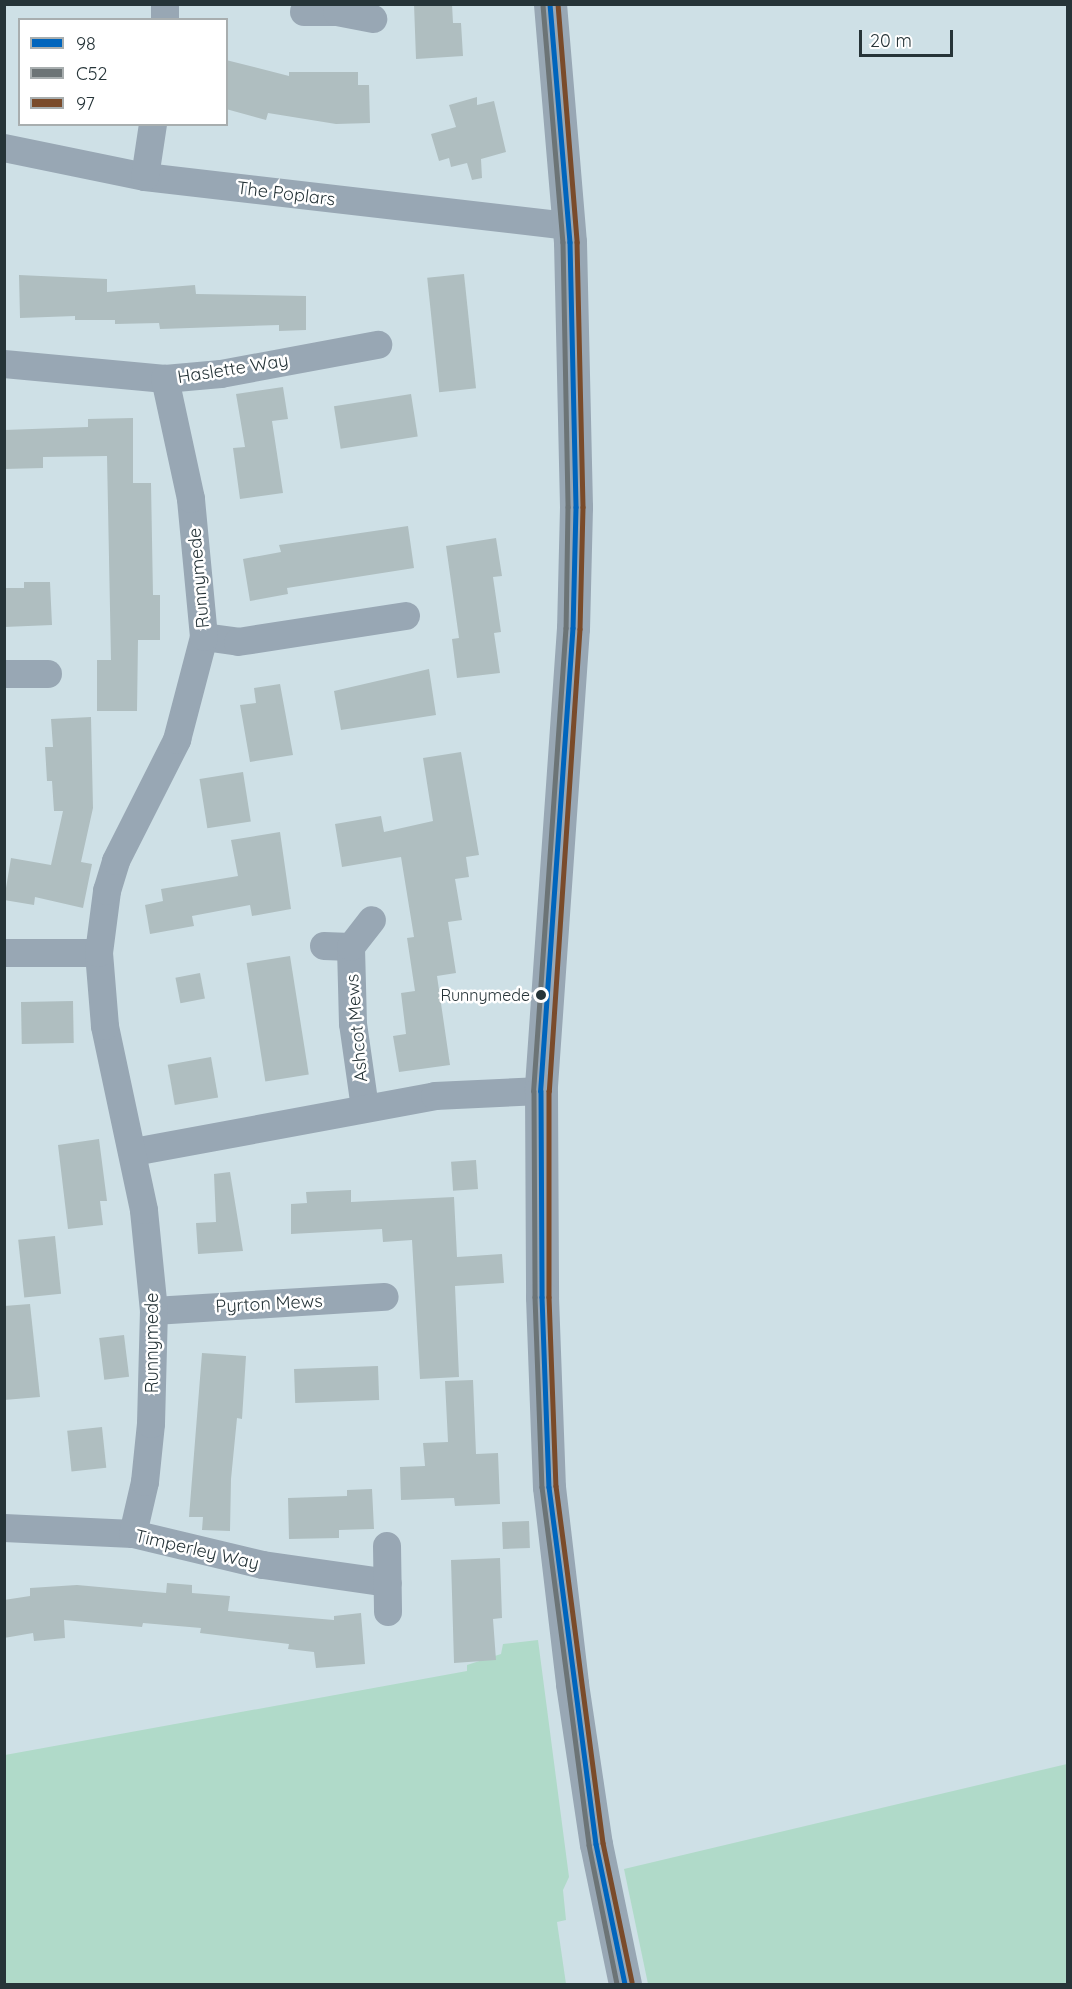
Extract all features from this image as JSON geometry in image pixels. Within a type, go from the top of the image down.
[{"type":"street","points":[[550,4],[569,226],[576,507],[573,628],[541,1091],[542,1297],[549,1487],[572,1684],[596,1844],[624,1984]]},
{"type":"street","points":[[304,12],[337,8],[373,19]]},
{"type":"street","points":[[145,177],[153,126]]},
{"type":"street","name":"The Poplars","points":[[4,148],[145,177],[569,226]]},
{"type":"street","name":"Haslette Way","points":[[4,364],[165,380],[221,374],[360,341]]},
{"type":"street","name":"Runnymede","points":[[133,1534],[145,1482],[151,1424],[154,1311],[134,1152],[111,1063],[99,953],[107,891],[116,861],[177,741],[204,637],[191,499],[165,380]]},
{"type":"street","points":[[204,637],[238,642],[406,616]]},
{"type":"street","points":[[4,674],[48,674]]},
{"type":"street","name":"Ashcot Mews","points":[[364,1108],[353,1024],[338,947],[372,920]]},
{"type":"street","points":[[4,953],[99,953]]},
{"type":"street","points":[[134,1152],[435,1096],[541,1091]]},
{"type":"street","name":"Pyrton Mews","points":[[154,1311],[385,1297]]},
{"type":"street","name":"Timperley Way","points":[[4,1528],[133,1534],[262,1565],[388,1583]]},
{"type":"street","points":[[387,1546],[388,1612]]},
{"type":"green space","points":[[538,1640],[569,1877],[563,1890],[566,1920],[557,1922],[566,1984],[5,1984],[5,1755],[467,1671],[467,1665],[501,1654],[503,1644]]},
{"type":"green space","points":[[1067,1764],[1067,1984],[648,1984],[624,1869]]},
{"type":"building","points":[[414,4],[452,4],[453,23],[461,23],[463,56],[416,59]]},
{"type":"building","points":[[228,61],[289,76],[289,72],[358,72],[358,85],[369,85],[370,123],[336,124],[268,113],[266,120],[228,110]]},
{"type":"building","points":[[477,97],[477,105],[494,101],[506,152],[481,159],[482,178],[472,180],[467,163],[451,167],[449,158],[439,161],[431,134],[456,127],[449,105]]},
{"type":"building","points":[[464,274],[476,388],[439,392],[427,278]]},
{"type":"building","points":[[19,275],[107,279],[107,292],[195,285],[196,294],[306,296],[306,330],[279,331],[279,325],[160,329],[159,323],[115,324],[115,320],[75,320],[75,316],[20,318]]},
{"type":"building","points":[[283,387],[288,419],[272,421],[283,493],[240,499],[233,448],[245,447],[236,394]]},
{"type":"building","points":[[411,394],[418,436],[341,449],[334,406]]},
{"type":"building","points":[[133,418],[133,483],[151,483],[153,595],[160,595],[160,640],[138,640],[137,711],[97,711],[97,660],[111,660],[107,456],[43,457],[43,468],[4,469],[4,430],[88,427],[88,419]]},
{"type":"building","points":[[408,526],[414,568],[287,588],[288,594],[250,601],[243,559],[281,552],[279,545]]},
{"type":"building","points":[[496,538],[502,576],[493,577],[501,632],[494,633],[500,673],[457,678],[452,639],[459,638],[446,546]]},
{"type":"building","points":[[24,582],[50,582],[52,625],[4,627],[4,588],[24,588]]},
{"type":"building","points":[[429,669],[436,715],[341,730],[334,691]]},
{"type":"building","points":[[280,684],[293,755],[250,762],[240,705],[256,703],[254,688]]},
{"type":"building","points":[[91,717],[93,808],[81,862],[92,864],[83,908],[35,897],[34,905],[4,900],[11,858],[51,865],[63,811],[54,811],[52,781],[47,781],[45,747],[53,747],[51,719]]},
{"type":"building","points":[[461,752],[479,855],[466,857],[469,877],[455,879],[462,920],[448,922],[456,973],[437,976],[450,1065],[399,1072],[393,1036],[406,1034],[401,993],[415,991],[407,938],[414,937],[401,857],[342,867],[335,824],[381,816],[384,832],[433,821],[423,758]]},
{"type":"building","points":[[243,772],[251,821],[207,828],[200,779]]},
{"type":"building","points":[[280,832],[291,909],[252,916],[250,905],[192,916],[194,926],[150,934],[145,905],[163,901],[161,889],[238,876],[231,840]]},
{"type":"building","points":[[290,956],[309,1075],[265,1081],[247,963]]},
{"type":"building","points":[[200,973],[205,999],[180,1003],[175,978]]},
{"type":"building","points":[[73,1001],[74,1043],[22,1044],[21,1002]]},
{"type":"building","points":[[211,1057],[218,1097],[175,1105],[168,1065]]},
{"type":"building","points":[[99,1139],[107,1201],[100,1201],[103,1225],[68,1229],[58,1145]]},
{"type":"building","points":[[476,1160],[478,1189],[453,1191],[451,1162]]},
{"type":"building","points":[[230,1172],[243,1251],[198,1254],[196,1223],[216,1222],[214,1174]]},
{"type":"building","points":[[351,1190],[351,1202],[454,1197],[457,1257],[502,1254],[504,1283],[455,1286],[459,1377],[420,1379],[412,1240],[383,1242],[382,1229],[291,1234],[291,1204],[307,1203],[306,1192]]},
{"type":"building","points":[[55,1236],[61,1294],[24,1298],[18,1240]]},
{"type":"building","points":[[30,1304],[40,1397],[4,1400],[4,1306]]},
{"type":"building","points":[[124,1335],[129,1377],[104,1380],[99,1338]]},
{"type":"building","points":[[202,1353],[246,1356],[242,1419],[237,1418],[231,1479],[230,1531],[202,1530],[203,1517],[189,1517]]},
{"type":"building","points":[[378,1366],[379,1400],[295,1403],[294,1369]]},
{"type":"building","points":[[473,1380],[476,1454],[498,1453],[500,1504],[455,1506],[454,1498],[401,1500],[400,1467],[425,1466],[423,1443],[448,1442],[445,1381]]},
{"type":"building","points":[[102,1427],[106,1468],[71,1471],[67,1431]]},
{"type":"building","points":[[372,1489],[374,1529],[339,1530],[339,1538],[289,1539],[288,1498],[347,1496],[347,1490]]},
{"type":"building","points":[[529,1521],[530,1548],[503,1549],[502,1522]]},
{"type":"building","points":[[500,1558],[502,1618],[493,1619],[496,1660],[454,1663],[451,1560]]},
{"type":"building","points":[[167,1583],[192,1585],[192,1593],[230,1596],[228,1611],[334,1620],[334,1616],[361,1613],[365,1664],[316,1668],[314,1652],[288,1649],[289,1644],[200,1633],[201,1628],[143,1623],[142,1627],[64,1620],[65,1638],[34,1641],[33,1633],[4,1638],[4,1600],[30,1596],[30,1588],[77,1585],[166,1593]]},
{"type":"transit line","name":"98","points":[[550,4],[570,242],[576,507],[573,628],[541,1091],[542,1297],[549,1487],[596,1844],[625,1984]]},
{"type":"transit line","name":"97","points":[[558,4],[577,242],[583,507],[580,629],[549,1091],[549,1297],[556,1486],[603,1843],[632,1982]]},
{"type":"transit line","name":"C52","points":[[543,5],[563,242],[568,507],[566,628],[534,1091],[535,1297],[542,1487],[589,1845],[617,1984]]},
{"type":"place","name":"Runnymede","points":[[541,995]]}]
